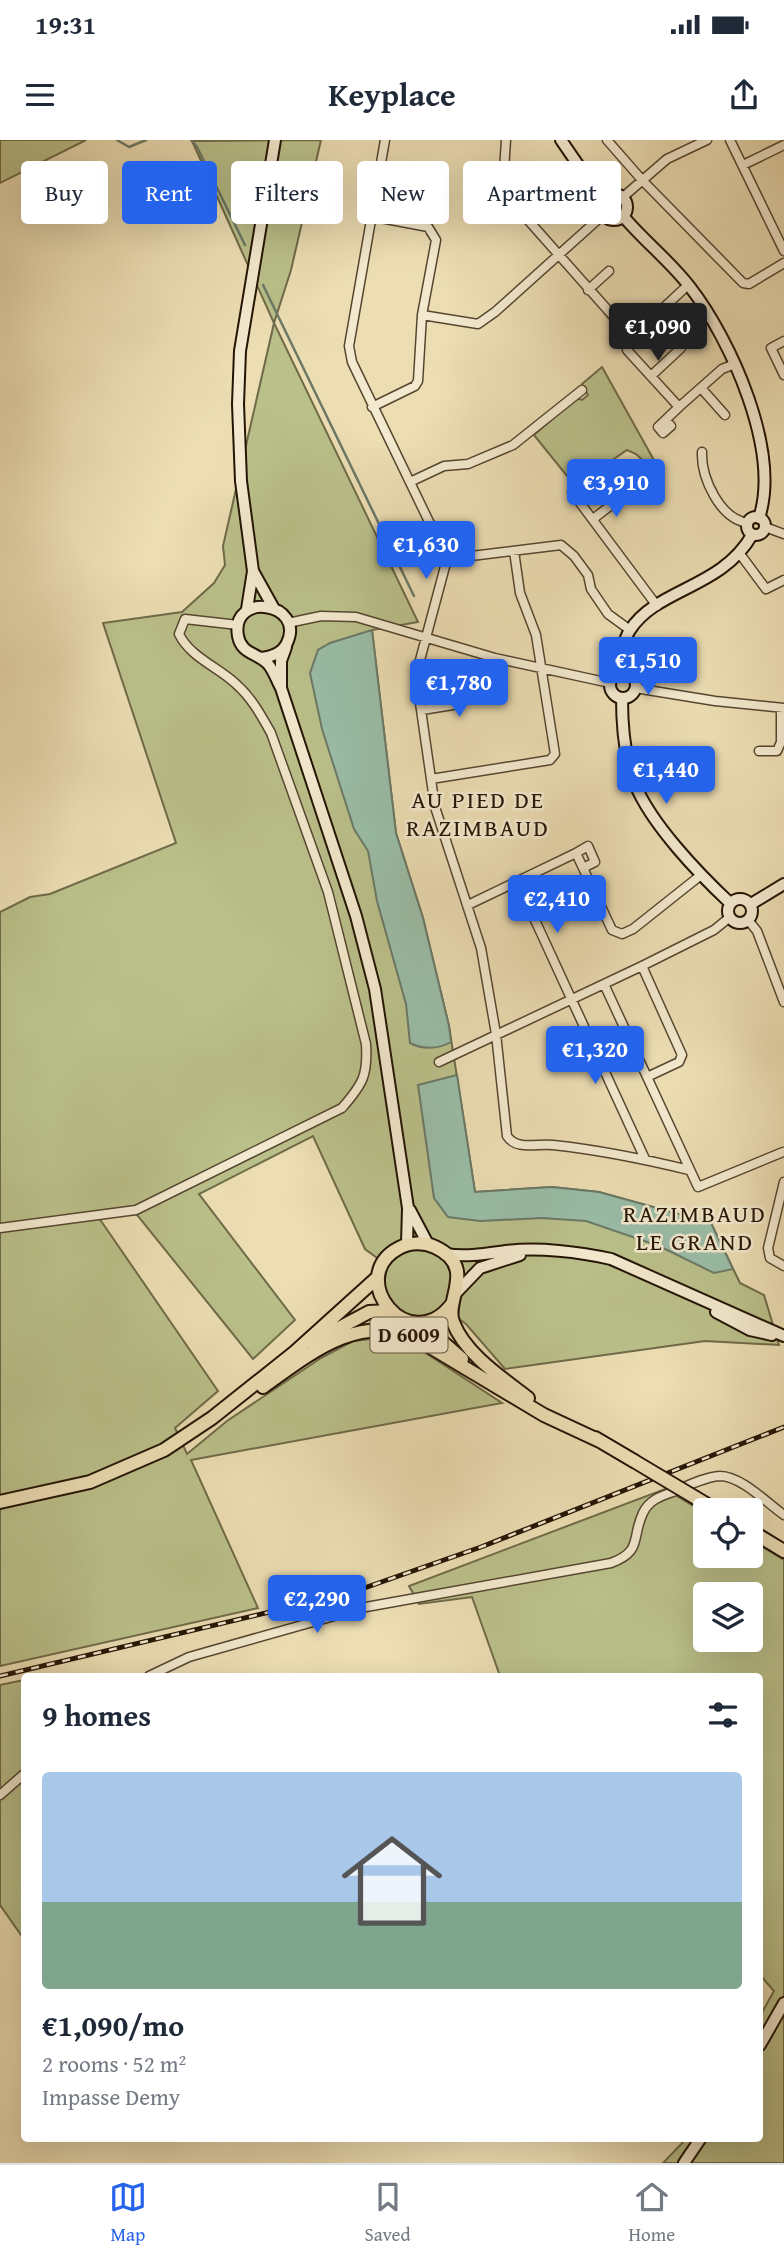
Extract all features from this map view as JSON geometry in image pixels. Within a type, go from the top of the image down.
[{"type":"main road","points":[[275,140],[240,351],[238,404],[241,481],[253,571],[247,609],[238,625],[237,636],[250,654],[269,665],[281,688],[356,916],[375,989],[408,1208],[407,1244]]},
{"type":"main road","points":[[561,140],[575,161]]},
{"type":"main road","points":[[621,672],[622,655],[630,630],[657,606],[713,577],[740,554],[752,535],[762,533],[765,482],[762,455],[743,382],[723,336],[688,285],[623,216],[627,207],[623,197]]},
{"type":"main road","points":[[752,535],[748,530],[748,523],[752,518],[762,523]]},
{"type":"main road","points":[[253,571],[273,607]]},
{"type":"main road","points":[[247,609],[261,605],[273,607],[282,613],[288,623],[290,634],[281,661],[281,688]]},
{"type":"main road","points":[[260,658],[279,653],[286,645]]},
{"type":"main road","points":[[621,672],[632,676],[635,688],[632,694],[622,698],[614,695],[610,683],[614,676],[621,672]]},
{"type":"main road","points":[[622,698],[629,765],[635,785],[648,808],[701,875],[730,904],[730,917],[741,923],[748,920],[752,914],[751,904]]},
{"type":"main road","points":[[751,904],[784,884]]},
{"type":"main road","points":[[730,904],[741,898],[751,904]]},
{"type":"main road","points":[[408,1208],[428,1244]]},
{"type":"main road","points":[[533,1252],[480,1268],[435,1319],[416,1323],[401,1319],[390,1311],[380,1294],[378,1276],[388,1256],[407,1244],[428,1244],[445,1254],[466,1257],[506,1251],[581,1252],[611,1259],[674,1287],[750,1330],[784,1337]]},
{"type":"main road","points":[[445,1254],[456,1270],[454,1298]]},
{"type":"main road","name":"D 6009","points":[[212,1418],[295,1352],[378,1276]]},
{"type":"main road","name":"D 6009","points":[[454,1298],[451,1318],[465,1342],[496,1372],[536,1404]]},
{"type":"main road","name":"D 6009","points":[[295,1352],[369,1312],[390,1311]]},
{"type":"main road","name":"D 6009","points":[[416,1323],[503,1387],[696,1498]]},
{"type":"main road","name":"D 6009","points":[[0,1502],[71,1488],[110,1475],[164,1450],[305,1357],[343,1336],[364,1330],[385,1329],[417,1339],[544,1415],[603,1443]]},
{"type":"main road","points":[[763,1538],[784,1550]]},
{"type":"main road","points":[[763,2040],[784,2003]]},
{"type":"main road","points":[[684,2163],[698,2142]]},
{"type":"street","points":[[381,161],[385,140]]},
{"type":"street","points":[[505,161],[506,140]]},
{"type":"street","points":[[607,140],[642,180],[743,283],[749,284],[784,263]]},
{"type":"street","points":[[623,197],[667,159],[707,140]]},
{"type":"street","points":[[730,140],[784,251]]},
{"type":"street","points":[[743,165],[784,145]]},
{"type":"street","points":[[369,224],[349,345],[352,362],[372,407],[447,559],[416,675],[435,807],[481,948],[496,1034],[508,1136],[510,1141],[522,1146],[542,1144],[591,1149],[689,1170]]},
{"type":"street","points":[[372,407],[415,386],[418,380],[422,315],[436,240],[428,227],[412,224]]},
{"type":"street","points":[[531,224],[613,316]]},
{"type":"street","points":[[422,315],[478,324],[593,224]]},
{"type":"street","points":[[588,290],[609,271]]},
{"type":"street","points":[[679,407],[627,350],[627,342],[688,285]]},
{"type":"street","points":[[784,341],[771,348],[784,375]]},
{"type":"street","points":[[651,376],[681,348]]},
{"type":"street","points":[[666,420],[722,369],[735,365]]},
{"type":"street","points":[[701,388],[725,415]]},
{"type":"street","points":[[410,482],[444,466],[468,464],[513,445],[582,390]]},
{"type":"street","points":[[702,452],[701,466],[725,513],[737,521],[748,523]]},
{"type":"street","points":[[572,492],[657,606]]},
{"type":"street","points":[[593,519],[623,496]]},
{"type":"street","points":[[762,523],[784,534]]},
{"type":"street","points":[[447,559],[562,545],[588,575],[591,589],[608,614],[630,630]]},
{"type":"street","points":[[431,779],[550,760],[555,754],[536,635],[520,593],[514,551]]},
{"type":"street","points":[[740,554],[766,590],[784,580]]},
{"type":"street","points":[[288,623],[321,616],[356,617],[542,669],[610,683]]},
{"type":"street","points":[[0,1228],[136,1210],[342,1108],[354,1094],[368,1068],[366,1044],[335,915],[295,794],[271,733],[258,709],[238,685],[184,645],[180,634],[185,619],[238,625]]},
{"type":"street","points":[[635,688],[715,701],[783,708],[781,743],[777,751],[759,751]]},
{"type":"street","points":[[422,710],[453,705],[459,698],[459,689]]},
{"type":"street","points":[[468,905],[588,846],[595,862],[583,868]]},
{"type":"street","points":[[576,853],[612,930],[622,934],[633,929],[701,875]]},
{"type":"street","points":[[517,881],[645,1159]]},
{"type":"street","points":[[439,1062],[642,966],[714,930],[730,917]]},
{"type":"street","points":[[748,920],[757,931],[784,1002]]},
{"type":"street","points":[[642,966],[682,1055],[679,1062],[647,1077]]},
{"type":"street","points":[[604,984],[698,1186],[784,1153]]},
{"type":"street","points":[[784,1182],[768,1248],[770,1258],[784,1266]]},
{"type":"street","points":[[155,1673],[189,1657],[366,1607],[611,1563],[628,1557],[635,1546],[643,1511],[654,1499],[720,1476],[736,1481],[784,1515]]},
{"type":"street","points":[[0,1795],[21,1777]]},
{"type":"shaded area","points":[[0,140],[86,140],[44,161],[21,161],[21,172],[0,183]]},
{"type":"shaded area","points":[[321,140],[316,161],[231,161],[231,224],[302,224],[291,270],[274,323],[217,196],[217,161],[201,161],[192,141]]},
{"type":"shaded area","points":[[274,323],[418,622],[372,630],[396,833],[423,918],[449,1026],[475,1192],[552,1187],[599,1192],[711,1223],[740,1283],[764,1295],[779,1345],[705,1341],[505,1369],[466,1324],[443,1307],[418,1316],[407,1314],[390,1302],[385,1280],[388,1266],[365,1249],[313,1136],[199,1194],[295,1320],[253,1359],[134,1211],[99,1218],[218,1391],[175,1428],[187,1454],[227,1421],[321,1358],[353,1341],[380,1338],[418,1348],[502,1403],[191,1460],[258,1608],[0,1666],[0,912],[30,897],[50,894],[176,843],[103,623],[182,612],[214,583],[225,565],[223,546]]},
{"type":"shaded area","points":[[602,367],[655,462],[649,466],[627,450],[575,486],[534,435],[576,398],[582,400],[588,395],[582,384]]},
{"type":"shaded area","points":[[372,630],[396,833],[423,918],[449,1026],[451,1042],[436,1047],[426,1048],[410,1043],[406,1004],[377,901],[368,851],[354,829],[322,729],[310,673],[318,650],[330,643]]},
{"type":"shaded area","points":[[457,1075],[475,1192],[552,1187],[599,1192],[711,1223],[733,1269],[714,1273],[659,1246],[586,1221],[542,1218],[480,1221],[448,1217],[434,1198],[418,1085]]},
{"type":"shaded area","points":[[665,1489],[693,1506],[693,1568],[763,1568],[763,1547],[784,1560],[784,2163],[663,2163],[683,2142],[763,2142],[763,2011],[774,1991],[763,1978],[763,1673],[499,1673],[472,1597],[419,1604],[409,1586]]},
{"type":"shaded area","points":[[21,1681],[21,1935],[0,1905],[0,1685]]},
{"type":"waterway","points":[[117,140],[129,147],[146,140]]},
{"type":"waterway","points":[[191,140],[197,147],[245,245]]},
{"type":"waterway","points":[[263,285],[414,596]]},
{"type":"railway","points":[[0,1676],[350,1593],[481,1547],[784,1427]]},
{"type":"district","name":"AU PIED DE RAZIMBAUD","points":[[478,814]]},
{"type":"district","name":"RAZIMBAUD LE GRAND","points":[[695,1228]]}]
